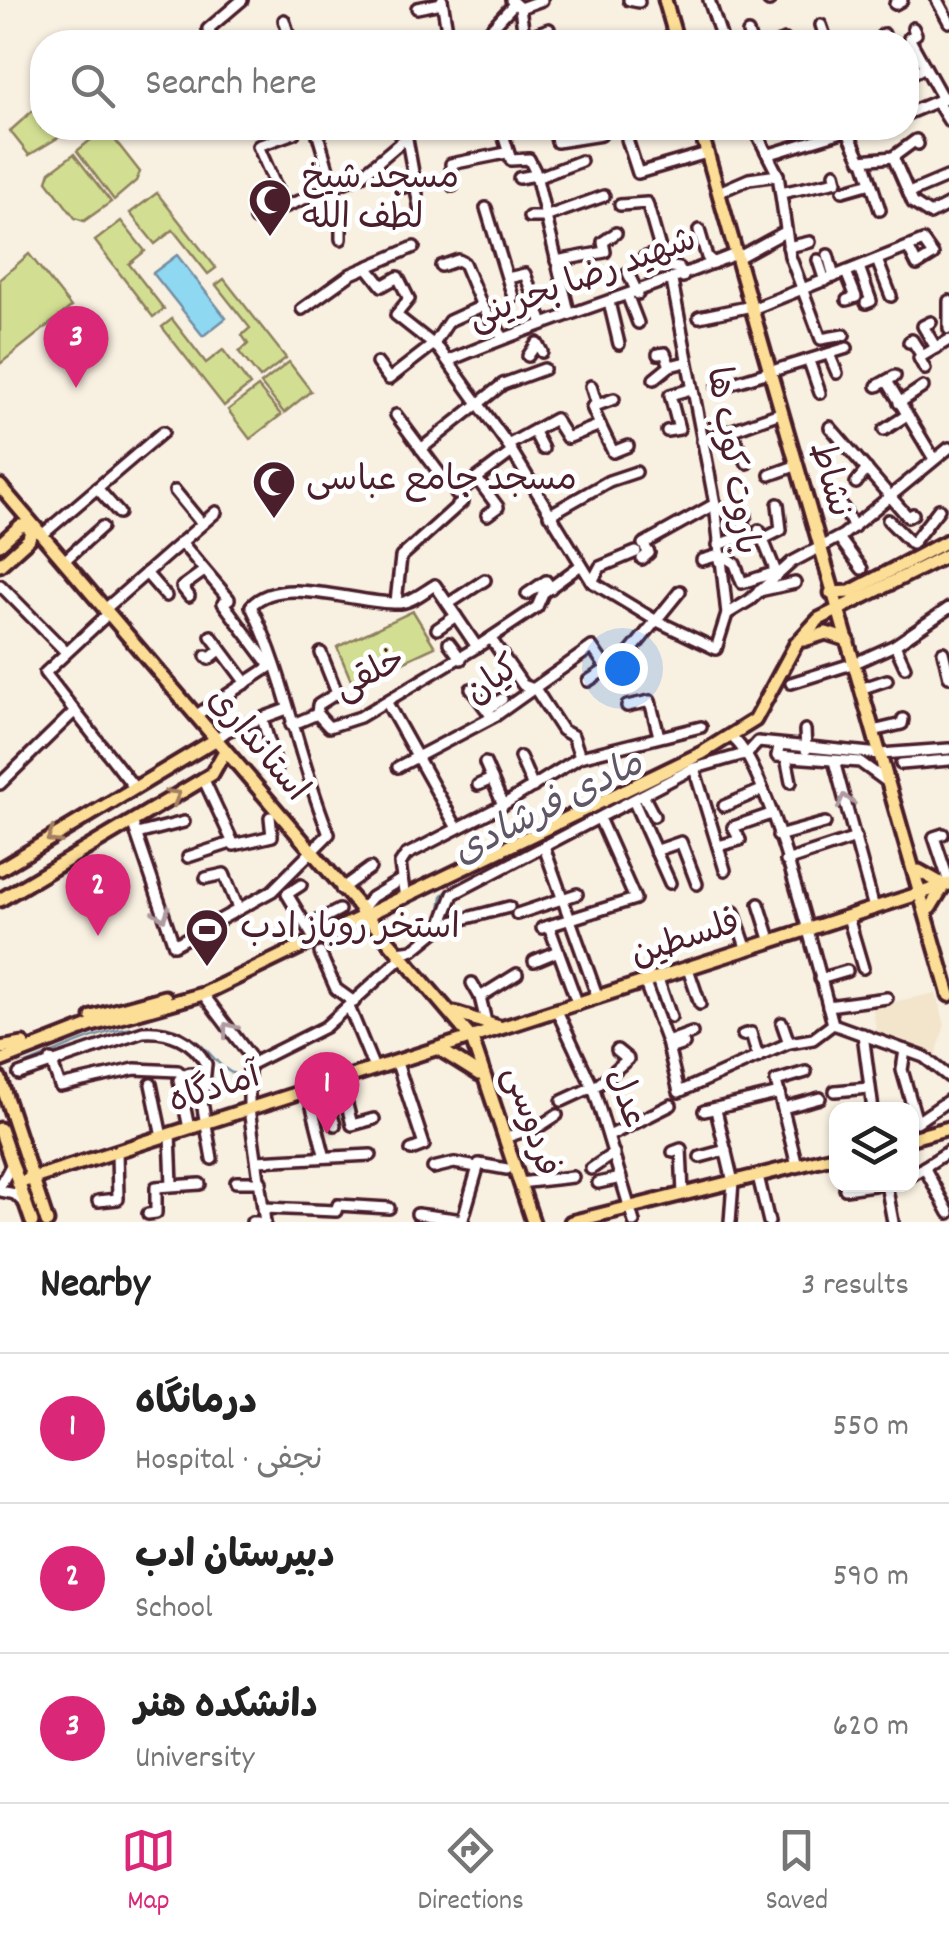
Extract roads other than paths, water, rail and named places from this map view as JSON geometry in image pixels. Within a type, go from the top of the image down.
[{"type":"main road","points":[[665,0],[673,30]]},
{"type":"main road","name":"نشاط","points":[[704,140],[819,550],[922,893]]},
{"type":"main road","name":"استانداری","points":[[0,486],[470,1040]]},
{"type":"main road","points":[[0,544],[20,526],[32,525],[28,539],[0,565]]},
{"type":"main road","points":[[796,644],[820,633],[847,634],[866,591],[949,540]]},
{"type":"main road","points":[[6,1053],[203,994],[310,931],[338,926],[405,898],[731,737],[756,720],[796,644],[819,619],[866,591],[949,554]]},
{"type":"main road","points":[[829,580],[866,591]]},
{"type":"main road","points":[[832,594],[852,598]]},
{"type":"main road","points":[[0,869],[215,740]]},
{"type":"main road","points":[[196,751],[206,749],[215,755],[208,776]]},
{"type":"main road","points":[[0,900],[134,828],[208,776],[225,751]]},
{"type":"main road","name":"نشاط","points":[[906,847],[919,871],[922,893]]},
{"type":"main road","points":[[919,871],[947,884],[930,908]]},
{"type":"main road","name":"فلسطین","points":[[470,1040],[947,884]]},
{"type":"main road","points":[[922,893],[949,974]]},
{"type":"main road","points":[[922,893],[949,996]]},
{"type":"main road","points":[[6,1053],[121,1008],[200,988],[243,972],[363,914]]},
{"type":"main road","points":[[448,1010],[487,1026],[508,1028]]},
{"type":"main road","name":"آمادگاه","points":[[18,1183],[470,1040]]},
{"type":"main road","name":"فردوسی","points":[[470,1040],[525,1222]]},
{"type":"main road","name":"فردوسی","points":[[470,1040],[533,1222]]},
{"type":"main road","points":[[439,1050],[480,1074]]},
{"type":"main road","points":[[6,1053],[0,1080],[47,1222]]},
{"type":"main road","points":[[919,1136],[949,1128]]},
{"type":"main road","points":[[0,1129],[32,1222]]},
{"type":"main road","points":[[571,1222],[829,1158]]},
{"type":"main road","points":[[26,1208],[28,1200],[38,1197],[50,1172]]},
{"type":"street","points":[[208,30],[242,0]]},
{"type":"street","points":[[490,30],[515,4],[542,0]]},
{"type":"street","points":[[709,0],[720,30]]},
{"type":"street","points":[[936,0],[947,15]]},
{"type":"street","points":[[417,8],[442,1],[447,30]]},
{"type":"street","points":[[515,4],[522,30]]},
{"type":"street","points":[[284,20],[287,30]]},
{"type":"street","points":[[821,25],[823,30]]},
{"type":"street","points":[[919,57],[943,99],[949,121]]},
{"type":"street","points":[[919,71],[925,68]]},
{"type":"street","points":[[921,85],[932,80]]},
{"type":"street","points":[[919,109],[943,99]]},
{"type":"street","points":[[275,140],[258,146],[284,205]]},
{"type":"street","points":[[320,140],[334,189],[341,239]]},
{"type":"street","points":[[254,219],[362,175],[398,140]]},
{"type":"street","points":[[408,140],[420,211]]},
{"type":"street","points":[[503,140],[511,160],[529,159],[536,176],[569,312]]},
{"type":"street","points":[[627,140],[638,174],[708,153]]},
{"type":"street","points":[[758,140],[770,154],[778,174],[787,254],[821,339],[844,335]]},
{"type":"street","points":[[770,154],[815,140]]},
{"type":"street","points":[[853,140],[857,156],[873,178],[880,210]]},
{"type":"street","points":[[864,161],[894,157],[916,140],[918,144]]},
{"type":"street","points":[[453,186],[450,165],[506,153]]},
{"type":"street","points":[[894,157],[916,212],[930,214],[949,204]]},
{"type":"street","points":[[518,178],[581,161]]},
{"type":"street","points":[[719,192],[778,174]]},
{"type":"street","points":[[781,193],[837,181],[835,174]]},
{"type":"street","points":[[909,192],[947,177]]},
{"type":"street","points":[[843,191],[873,178]]},
{"type":"street","points":[[400,188],[416,184]]},
{"type":"street","points":[[824,185],[829,198]]},
{"type":"street","points":[[802,191],[808,202]]},
{"type":"street","points":[[529,217],[545,217],[604,196]]},
{"type":"street","points":[[627,205],[647,203],[665,266],[680,268],[682,277]]},
{"type":"street","points":[[486,208],[513,297]]},
{"type":"street","points":[[699,230],[707,257],[714,264]]},
{"type":"street","name":"شهید رضا بحرینی","points":[[448,361],[542,321],[633,296],[785,232]]},
{"type":"street","points":[[556,262],[606,252],[603,242],[616,233]]},
{"type":"street","points":[[787,254],[810,242]]},
{"type":"street","points":[[302,310],[367,267],[414,247]]},
{"type":"street","points":[[699,317],[752,307],[906,248]]},
{"type":"street","points":[[643,258],[661,252]]},
{"type":"street","points":[[828,256],[829,279]]},
{"type":"street","points":[[818,260],[829,279]]},
{"type":"street","points":[[877,260],[892,296]]},
{"type":"street","points":[[441,266],[462,261],[482,306],[502,337]]},
{"type":"street","points":[[367,267],[382,286],[398,276],[410,298],[396,316],[434,344],[448,361],[510,448],[543,512],[592,582],[657,621]]},
{"type":"street","points":[[858,267],[871,301],[866,303]]},
{"type":"street","points":[[628,272],[638,323]]},
{"type":"street","points":[[846,272],[856,298],[848,300]]},
{"type":"street","points":[[508,278],[525,274],[542,321]]},
{"type":"street","name":"باروت کوب ها","points":[[657,621],[716,649],[727,614],[721,594],[714,504],[672,281]]},
{"type":"street","points":[[949,301],[949,328]]},
{"type":"street","points":[[609,302],[618,344]]},
{"type":"street","points":[[377,363],[389,378],[434,344],[450,321],[482,306]]},
{"type":"street","points":[[931,322],[923,326],[936,348]]},
{"type":"street","points":[[521,330],[529,352],[536,343],[542,352]]},
{"type":"street","points":[[908,342],[912,340],[922,356]]},
{"type":"street","points":[[925,369],[919,358],[949,340]]},
{"type":"street","points":[[717,388],[848,348]]},
{"type":"street","points":[[658,354],[665,353],[670,366]]},
{"type":"street","points":[[830,354],[837,373]]},
{"type":"street","points":[[809,361],[820,394]]},
{"type":"street","points":[[654,379],[670,366],[686,362]]},
{"type":"street","points":[[421,449],[514,380],[544,369]]},
{"type":"street","points":[[514,380],[522,393]]},
{"type":"street","points":[[886,381],[934,459]]},
{"type":"street","points":[[899,403],[924,387]]},
{"type":"street","points":[[667,431],[678,429],[670,395],[691,389]]},
{"type":"street","points":[[594,391],[597,405]]},
{"type":"street","points":[[614,399],[592,407],[613,452],[628,446]]},
{"type":"street","points":[[682,408],[695,406]]},
{"type":"street","points":[[702,441],[780,413]]},
{"type":"street","points":[[396,415],[443,478]]},
{"type":"street","points":[[884,430],[906,415]]},
{"type":"street","points":[[396,602],[401,556],[510,448],[562,419],[567,438],[600,425]]},
{"type":"street","points":[[830,427],[908,517],[913,514]]},
{"type":"street","points":[[731,431],[746,463]]},
{"type":"street","points":[[42,535],[163,432]]},
{"type":"street","points":[[534,432],[543,450]]},
{"type":"street","points":[[718,554],[735,564],[742,584],[776,572],[839,538],[949,448]]},
{"type":"street","points":[[770,474],[795,466]]},
{"type":"street","points":[[856,483],[868,470]]},
{"type":"street","points":[[543,512],[636,472]]},
{"type":"street","points":[[477,479],[498,507],[487,515]]},
{"type":"street","points":[[97,488],[119,513]]},
{"type":"street","points":[[174,491],[202,524]]},
{"type":"street","points":[[838,499],[854,527]]},
{"type":"street","points":[[592,582],[600,567],[649,553],[643,544],[714,504]]},
{"type":"street","points":[[776,572],[761,535],[781,530],[778,504]]},
{"type":"street","points":[[912,544],[939,509]]},
{"type":"street","points":[[134,788],[45,673],[146,573],[216,512]]},
{"type":"street","points":[[702,560],[747,535],[741,517],[746,514]]},
{"type":"street","points":[[888,520],[912,544],[918,557]]},
{"type":"street","points":[[64,561],[102,527]]},
{"type":"street","points":[[548,538],[558,530]]},
{"type":"street","points":[[839,538],[862,568]]},
{"type":"street","points":[[181,542],[229,599],[223,604],[272,666]]},
{"type":"street","points":[[560,555],[570,550]]},
{"type":"street","points":[[526,594],[546,580],[551,588],[581,565]]},
{"type":"street","points":[[188,596],[182,587],[204,571]]},
{"type":"street","points":[[727,614],[776,572]]},
{"type":"street","points":[[146,573],[166,596]]},
{"type":"street","points":[[448,604],[485,580]]},
{"type":"street","points":[[757,592],[795,583]]},
{"type":"street","points":[[0,585],[66,652]]},
{"type":"street","points":[[184,822],[134,828],[174,945],[272,890],[328,834],[251,606],[275,590],[396,602],[436,585],[478,647]]},
{"type":"street","name":"خلقی","points":[[291,726],[316,714],[329,728],[387,703],[537,608],[551,588]]},
{"type":"street","points":[[588,681],[628,655],[680,592]]},
{"type":"street","points":[[791,683],[855,664],[895,645],[949,608]]},
{"type":"street","points":[[437,629],[456,616]]},
{"type":"street","points":[[211,636],[246,683]]},
{"type":"street","points":[[492,638],[523,686],[532,689],[562,730],[573,736],[580,757]]},
{"type":"street","points":[[449,643],[460,658]]},
{"type":"street","points":[[895,645],[905,667]]},
{"type":"street","name":"کیان","points":[[398,767],[532,689],[592,646],[606,669]]},
{"type":"street","points":[[206,656],[209,658],[220,650]]},
{"type":"street","points":[[943,652],[949,677]]},
{"type":"street","points":[[316,714],[318,706],[337,693],[321,653]]},
{"type":"street","points":[[195,716],[272,666]]},
{"type":"street","points":[[862,688],[887,680]]},
{"type":"street","points":[[471,689],[490,714],[502,699]]},
{"type":"street","points":[[627,706],[650,701],[658,736]]},
{"type":"street","points":[[387,703],[457,828]]},
{"type":"street","points":[[215,740],[287,709]]},
{"type":"street","points":[[0,784],[75,711]]},
{"type":"street","points":[[262,718],[277,768]]},
{"type":"street","points":[[873,732],[902,724],[903,719]]},
{"type":"street","points":[[444,924],[453,894],[694,768],[748,754],[758,742],[756,720]]},
{"type":"street","points":[[405,898],[400,864],[406,855],[504,804],[580,757],[701,728]]},
{"type":"street","points":[[805,730],[806,750]]},
{"type":"street","points":[[818,736],[820,751]]},
{"type":"street","points":[[731,737],[748,754],[771,814],[833,1024]]},
{"type":"street","points":[[758,742],[867,765],[888,783]]},
{"type":"street","points":[[782,749],[880,754],[949,749]]},
{"type":"street","points":[[782,749],[791,782]]},
{"type":"street","points":[[520,757],[533,787]]},
{"type":"street","points":[[834,760],[874,908]]},
{"type":"street","points":[[901,764],[949,760]]},
{"type":"street","points":[[485,764],[504,804]]},
{"type":"street","points":[[0,765],[8,774]]},
{"type":"street","points":[[694,768],[725,870]]},
{"type":"street","points":[[208,776],[231,843]]},
{"type":"street","points":[[478,785],[492,779]]},
{"type":"street","points":[[724,806],[762,790]]},
{"type":"street","points":[[638,797],[654,816]]},
{"type":"street","points":[[638,797],[670,883]]},
{"type":"street","points":[[718,846],[740,840],[733,827],[771,814]]},
{"type":"street","points":[[188,857],[231,843],[272,836],[270,817]]},
{"type":"street","points":[[578,1005],[546,926],[635,899],[600,818]]},
{"type":"street","points":[[778,836],[824,823]]},
{"type":"street","points":[[944,834],[934,837],[947,884]]},
{"type":"street","points":[[786,861],[856,838]]},
{"type":"street","points":[[655,851],[681,842],[696,884]]},
{"type":"street","points":[[544,847],[598,998]]},
{"type":"street","points":[[341,888],[370,868]]},
{"type":"street","points":[[206,878],[224,874],[238,908]]},
{"type":"street","points":[[556,880],[568,877]]},
{"type":"street","points":[[363,914],[372,897],[402,879]]},
{"type":"street","points":[[301,885],[287,894],[310,931],[339,910]]},
{"type":"street","points":[[249,1065],[324,1027],[352,1005],[399,955],[413,950],[444,924],[577,894]]},
{"type":"street","points":[[758,904],[771,942]]},
{"type":"street","points":[[734,912],[747,950]]},
{"type":"street","points":[[848,916],[863,968]]},
{"type":"street","points":[[534,961],[558,951]]},
{"type":"street","points":[[320,952],[336,989],[352,1005],[374,1068]]},
{"type":"street","points":[[688,969],[700,1004]]},
{"type":"street","points":[[820,979],[847,971]]},
{"type":"street","points":[[489,974],[498,986]]},
{"type":"street","points":[[480,996],[517,974]]},
{"type":"street","points":[[658,978],[672,1017]]},
{"type":"street","points":[[472,982],[480,996],[487,1026]]},
{"type":"street","points":[[644,983],[668,1046],[678,1092],[789,1043],[813,1038],[833,1024]]},
{"type":"street","points":[[203,994],[249,1056],[249,1109],[265,1222]]},
{"type":"street","points":[[828,1006],[887,998]]},
{"type":"street","points":[[137,1012],[148,1032]]},
{"type":"street","name":"عدل","points":[[558,1012],[592,1086],[634,1222]]},
{"type":"street","points":[[782,1023],[789,1043]]},
{"type":"street","points":[[833,1024],[934,1062],[949,1076]]},
{"type":"street","points":[[92,1025],[100,1044]]},
{"type":"street","points":[[18,1074],[100,1044],[148,1032],[179,1038],[199,1050],[206,1064],[205,1123],[212,1159]]},
{"type":"street","points":[[668,1046],[692,1033]]},
{"type":"street","points":[[742,1035],[751,1033],[758,1057]]},
{"type":"street","points":[[863,1034],[871,1102]]},
{"type":"street","points":[[668,1046],[684,1044]]},
{"type":"street","points":[[562,1101],[592,1086],[628,1059],[617,1050]]},
{"type":"street","points":[[905,1050],[902,1070],[917,1122],[949,1100]]},
{"type":"street","points":[[51,1060],[60,1086],[135,1069],[178,1071],[183,1076],[190,1073]]},
{"type":"street","points":[[397,1063],[424,1146],[411,1150]]},
{"type":"street","points":[[798,1166],[776,1081],[806,1072]]},
{"type":"street","points":[[179,1080],[189,1128]]},
{"type":"street","points":[[341,1080],[352,1125],[374,1119]]},
{"type":"street","points":[[151,1084],[166,1136],[172,1185]]},
{"type":"street","points":[[322,1086],[335,1125]]},
{"type":"street","points":[[835,1091],[869,1088]]},
{"type":"street","points":[[308,1091],[324,1154]]},
{"type":"street","points":[[730,1222],[733,1182],[726,1150],[710,1110],[780,1094]]},
{"type":"street","points":[[783,1108],[820,1098]]},
{"type":"street","points":[[609,1136],[671,1106]]},
{"type":"street","points":[[504,1138],[557,1114]]},
{"type":"street","points":[[674,1152],[682,1149],[683,1194]]},
{"type":"street","points":[[700,1157],[726,1150]]},
{"type":"street","points":[[98,1200],[118,1199],[117,1151]]},
{"type":"street","points":[[919,1171],[949,1151]]},
{"type":"street","name":"فردوسی","points":[[590,1169],[614,1153]]},
{"type":"street","points":[[257,1161],[324,1154],[371,1155]]},
{"type":"street","points":[[433,1168],[454,1163],[507,1169]]},
{"type":"street","points":[[12,1164],[0,1188],[15,1194],[26,1208]]},
{"type":"street","points":[[417,1214],[462,1221],[477,1167]]},
{"type":"street","points":[[924,1168],[949,1213]]},
{"type":"street","points":[[519,1183],[573,1176]]},
{"type":"street","points":[[758,1176],[769,1222]]},
{"type":"street","points":[[598,1184],[621,1178]]},
{"type":"street","points":[[236,1182],[261,1182]]},
{"type":"street","points":[[148,1214],[156,1213],[156,1188],[200,1184]]},
{"type":"street","points":[[886,1192],[893,1222]]},
{"type":"street","points":[[264,1208],[322,1214],[336,1211],[338,1204],[389,1208]]},
{"type":"water","points":[[177,255],[226,318],[203,336],[153,273]]},
{"type":"waterway","name":"مادی فرشادی","points":[[706,757],[721,749]]},
{"type":"waterway","name":"مادی فرشادی","points":[[904,758],[949,754]]},
{"type":"waterway","name":"مادی فرشادی","points":[[617,803],[672,774]]},
{"type":"waterway","name":"مادی فرشادی","points":[[438,922],[442,896],[448,890],[557,835]]},
{"type":"waterway","name":"مادی فرشادی","points":[[355,1009],[377,986]]},
{"type":"waterway","name":"مادی فرشادی","points":[[328,1030],[349,1015]]},
{"type":"waterway","name":"مادی فرشادی","points":[[19,1067],[103,1034],[146,1027],[189,1037],[237,1075]]},
{"type":"place","name":"مسجد شیخ لطف الله","points":[[270,238]]},
{"type":"place","name":"دانشکده هنر","points":[[76,388]]},
{"type":"place","name":"مسجد جامع عباسی","points":[[274,520]]},
{"type":"place","name":"دبیرستان ادب","points":[[98,936]]},
{"type":"place","name":"استخر روباز ادب","points":[[207,968]]},
{"type":"place","name":"درمانگاه","points":[[327,1134]]}]
